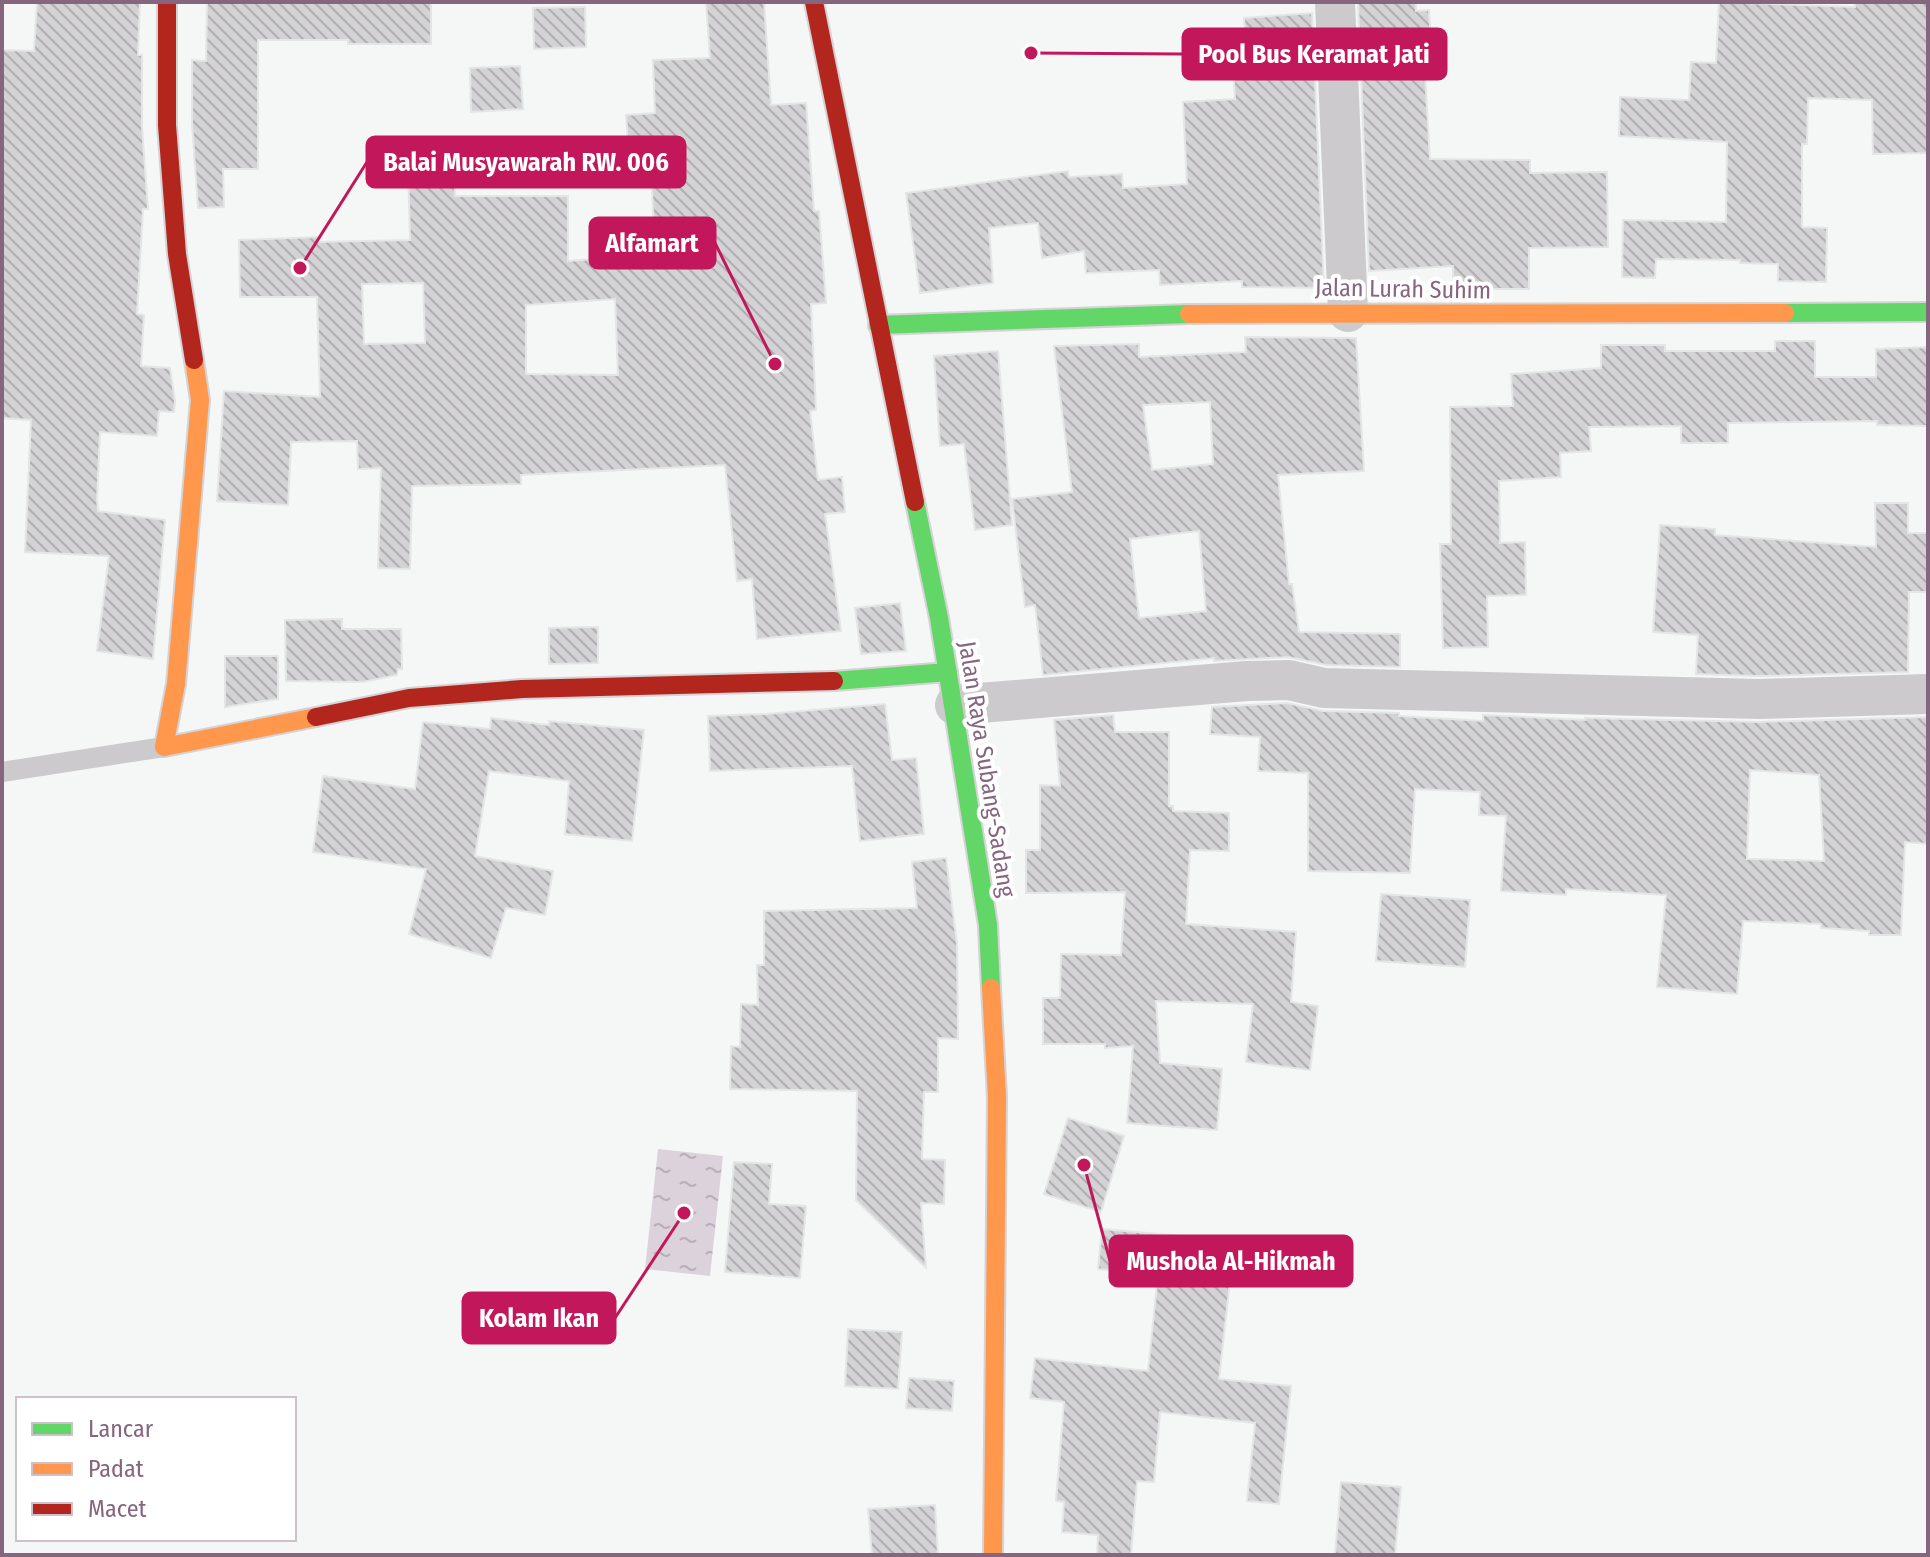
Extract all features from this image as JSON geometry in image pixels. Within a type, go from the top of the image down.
[{"type":"street","points":[[167,2],[167,125],[177,254],[200,400],[176,684],[164,747],[409,698],[522,689],[829,682],[951,689],[1289,680],[1324,688],[1759,699],[1928,694]]},
{"type":"street","name":"Jalan Raya Subang-Sadang","points":[[814,2],[951,689],[988,925],[997,1097],[993,1555]]},
{"type":"street","points":[[1335,2],[1348,312]]},
{"type":"street","name":"Jalan Lurah Suhim","points":[[878,325],[1150,314],[1928,312]]},
{"type":"lane","points":[[2,772],[164,747]]},
{"type":"water","points":[[658,1149],[723,1156],[710,1276],[645,1269]]},
{"type":"building","points":[[37,2],[140,2],[138,55],[142,55],[142,127],[148,209],[143,209],[137,314],[144,315],[141,366],[170,368],[175,401],[174,412],[159,411],[157,436],[100,432],[97,500],[98,511],[165,520],[153,659],[97,651],[109,556],[25,552],[31,420],[2,418],[2,50],[34,51]]},
{"type":"building","points":[[207,2],[431,2],[431,44],[258,40],[258,169],[223,169],[224,207],[198,208],[192,124],[192,60],[206,61]]},
{"type":"building","points":[[706,2],[764,2],[771,105],[806,103],[814,211],[819,211],[826,303],[811,304],[816,410],[810,411],[818,480],[842,477],[845,512],[825,514],[841,631],[757,639],[752,579],[737,581],[725,465],[521,475],[521,484],[412,486],[410,569],[378,568],[381,468],[358,469],[357,441],[291,442],[288,505],[217,501],[224,391],[320,397],[317,297],[240,297],[239,240],[318,237],[318,242],[410,240],[408,165],[454,163],[455,196],[568,196],[568,261],[655,255],[651,168],[630,169],[626,115],[655,113],[653,60],[710,58]],"holes":[[[423,283],[425,343],[364,344],[362,284]],[[615,299],[618,375],[526,374],[526,305]]]},
{"type":"building","points":[[1358,2],[1416,2],[1416,11],[1429,10],[1432,57],[1424,57],[1430,159],[1530,160],[1530,173],[1607,172],[1608,247],[1529,248],[1529,289],[1453,289],[1453,266],[1369,271]]},
{"type":"building","points":[[1719,2],[1855,7],[1855,2],[1928,2],[1928,153],[1873,154],[1872,100],[1808,98],[1807,144],[1802,144],[1802,227],[1827,228],[1826,282],[1778,281],[1778,264],[1740,263],[1740,260],[1656,259],[1655,278],[1622,277],[1623,220],[1726,222],[1727,142],[1619,136],[1620,97],[1689,100],[1691,62],[1716,63]]},
{"type":"building","points":[[585,7],[586,47],[534,49],[533,8]]},
{"type":"building","points":[[1312,13],[1324,288],[1242,287],[1242,281],[1160,285],[1159,270],[1086,273],[1084,251],[1042,258],[1038,223],[989,228],[993,283],[920,293],[906,193],[1068,171],[1069,177],[1122,174],[1123,188],[1187,184],[1183,102],[1235,99],[1233,63],[1248,62],[1244,18]]},
{"type":"building","points":[[520,66],[523,109],[471,112],[470,68]]},
{"type":"building","points":[[1245,337],[1356,338],[1364,471],[1278,475],[1289,584],[1292,584],[1299,632],[1400,634],[1400,667],[1327,665],[1288,657],[1214,661],[1214,658],[1043,675],[1035,605],[1025,607],[1012,499],[1072,492],[1054,346],[1139,344],[1139,357],[1246,352]],"holes":[[[1210,402],[1213,464],[1152,470],[1143,405]],[[1199,531],[1206,611],[1139,618],[1130,539]]]},
{"type":"building","points":[[1775,341],[1815,341],[1815,377],[1876,377],[1876,349],[1928,347],[1928,426],[1877,425],[1877,421],[1728,423],[1728,443],[1681,443],[1681,426],[1589,427],[1591,451],[1560,453],[1561,477],[1499,481],[1500,543],[1525,542],[1526,595],[1487,596],[1488,647],[1443,648],[1440,544],[1451,544],[1450,407],[1513,406],[1511,374],[1601,368],[1601,345],[1665,345],[1665,351],[1775,351]]},
{"type":"building","points":[[998,351],[1012,525],[975,530],[964,444],[940,446],[934,356]]},
{"type":"building","points":[[1875,503],[1908,503],[1908,533],[1928,533],[1928,592],[1909,592],[1908,672],[1759,676],[1696,674],[1698,635],[1653,632],[1660,525],[1715,529],[1715,535],[1876,547]]},
{"type":"building","points":[[900,603],[906,651],[861,654],[855,608]]},
{"type":"building","points":[[342,619],[342,629],[401,629],[402,669],[398,669],[397,675],[363,682],[286,681],[285,620]]},
{"type":"building","points":[[598,627],[598,663],[549,664],[549,628]]},
{"type":"building","points":[[225,656],[278,656],[278,699],[225,707]]},
{"type":"building","points":[[1287,703],[1323,711],[1399,713],[1399,716],[1483,721],[1483,715],[1585,720],[1758,722],[1928,717],[1928,844],[1905,842],[1901,935],[1869,935],[1869,931],[1821,928],[1821,924],[1743,921],[1737,994],[1657,987],[1666,895],[1566,889],[1566,895],[1501,891],[1506,816],[1479,815],[1480,792],[1415,789],[1410,873],[1308,871],[1308,773],[1258,771],[1260,737],[1210,734],[1212,707]],"holes":[[[1750,770],[1819,775],[1824,861],[1747,859]]]},
{"type":"building","points":[[885,704],[892,760],[916,758],[924,834],[860,841],[852,766],[710,771],[708,716]]},
{"type":"building","points":[[1113,715],[1115,732],[1169,732],[1169,806],[1173,806],[1173,811],[1229,813],[1229,851],[1190,850],[1186,924],[1296,932],[1291,1002],[1318,1006],[1310,1070],[1246,1062],[1253,1004],[1156,1001],[1160,1063],[1222,1069],[1217,1130],[1127,1123],[1133,1046],[1105,1048],[1105,1044],[1043,1044],[1043,998],[1060,998],[1061,954],[1121,955],[1125,892],[1026,893],[1026,850],[1040,850],[1040,785],[1060,786],[1054,720]]},
{"type":"building","points":[[491,718],[549,725],[549,721],[644,730],[632,841],[565,834],[569,781],[489,771],[475,856],[553,871],[545,915],[506,908],[491,958],[409,934],[426,869],[313,852],[323,776],[415,789],[423,722],[490,729]]},
{"type":"building","points":[[946,858],[957,944],[958,1039],[938,1038],[938,1092],[924,1092],[922,1159],[945,1160],[944,1204],[921,1203],[926,1268],[856,1200],[857,1091],[730,1089],[731,1046],[740,1047],[741,1004],[758,1005],[757,965],[764,965],[764,911],[917,908],[912,862]]},
{"type":"building","points":[[1381,894],[1470,900],[1465,967],[1376,961]]},
{"type":"building","points":[[1068,1118],[1124,1136],[1101,1212],[1044,1194]]},
{"type":"building","points":[[734,1162],[772,1164],[769,1204],[806,1206],[800,1278],[725,1272]]},
{"type":"building","points":[[1102,1229],[1274,1244],[1271,1284],[1230,1281],[1219,1379],[1291,1386],[1279,1504],[1247,1501],[1255,1423],[1160,1412],[1154,1482],[1137,1481],[1131,1555],[1097,1555],[1098,1535],[1062,1532],[1064,1502],[1056,1501],[1064,1402],[1030,1398],[1035,1358],[1148,1371],[1158,1275],[1098,1269]]},
{"type":"building","points":[[848,1329],[902,1332],[898,1389],[845,1386]]},
{"type":"building","points":[[909,1378],[954,1381],[952,1411],[906,1408]]},
{"type":"building","points":[[1341,1482],[1401,1487],[1395,1555],[1335,1555]]},
{"type":"building","points":[[935,1505],[938,1555],[872,1555],[868,1509]]},
{"type":"traffic: fast","points":[[1785,313],[1928,312]]},
{"type":"traffic: fast","points":[[878,325],[1189,314]]},
{"type":"traffic: fast","points":[[915,502],[939,618],[988,925],[991,988]]},
{"type":"traffic: fast","points":[[834,681],[948,672]]},
{"type":"traffic: slow","points":[[1189,314],[1785,313]]},
{"type":"traffic: slow","points":[[194,360],[200,400],[176,684],[164,747],[316,717]]},
{"type":"traffic: slow","points":[[991,988],[997,1097],[993,1555]]},
{"type":"traffic: jam","points":[[167,2],[167,125],[177,254],[194,360]]},
{"type":"traffic: jam","points":[[814,2],[915,502]]},
{"type":"traffic: jam","points":[[316,717],[409,698],[522,689],[834,681]]},
{"type":"place","name":"Pool Bus Keramat Jati","points":[[1031,53]]},
{"type":"place","name":"Balai Musyawarah RW. 006","points":[[300,268]]},
{"type":"place","name":"Alfamart","points":[[775,364]]},
{"type":"place","name":"Mushola Al-Hikmah","points":[[1084,1165]]},
{"type":"place","name":"Kolam Ikan","points":[[684,1213]]}]
